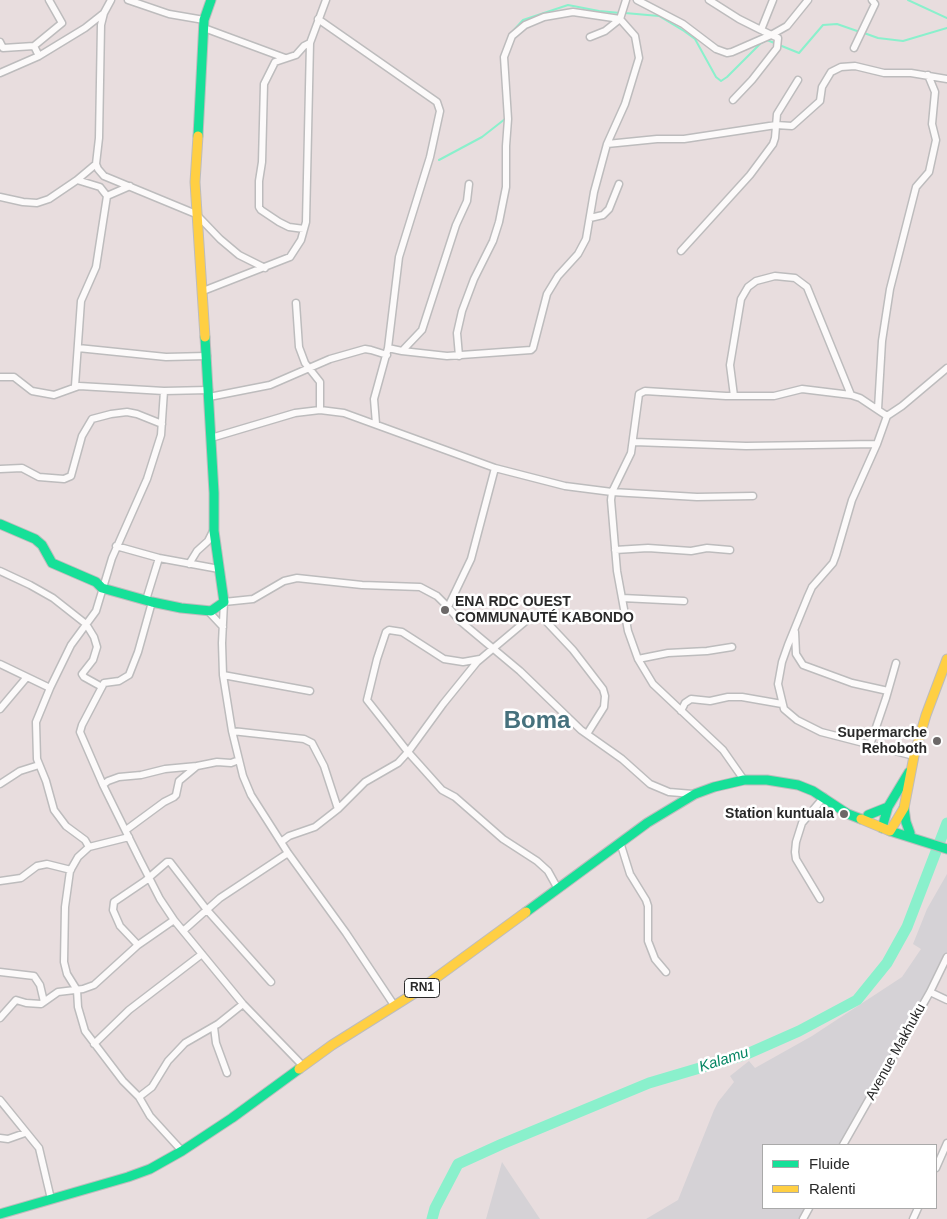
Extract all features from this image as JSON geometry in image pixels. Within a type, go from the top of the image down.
[{"type":"main road","points":[[0,524],[35,539],[42,545],[52,564],[96,582],[102,588],[181,608],[208,611],[216,609],[224,602],[214,531],[214,493],[207,356],[196,214],[196,171],[204,24],[211,0]]},
{"type":"main road","points":[[910,833],[904,808],[914,756],[932,695],[947,659]]},
{"type":"main road","points":[[888,826],[888,807],[903,780],[912,769]]},
{"type":"main road","name":"RN1","points":[[0,1214],[143,1172],[182,1151],[232,1118],[302,1066],[429,983],[647,822],[695,794],[714,787],[744,780],[767,780],[798,785],[824,797],[848,814],[888,826]]},
{"type":"main road","name":"RN1","points":[[836,805],[868,815],[888,826]]},
{"type":"main road","points":[[868,815],[888,807]]},
{"type":"main road","points":[[888,826],[904,808]]},
{"type":"main road","points":[[888,826],[910,833],[921,841]]},
{"type":"main road","points":[[888,826],[921,841],[947,849]]},
{"type":"street","points":[[1,46],[34,46],[62,23],[49,0]]},
{"type":"street","points":[[111,0],[101,24],[99,138],[96,164],[98,169],[104,176],[196,214],[220,239],[239,255],[264,268]]},
{"type":"street","points":[[130,0],[204,24],[285,58]]},
{"type":"street","points":[[203,291],[292,256],[301,240],[306,222],[310,43],[326,0]]},
{"type":"street","points":[[590,37],[605,31],[621,15],[626,0]]},
{"type":"street","points":[[637,0],[683,24],[716,50],[722,52],[732,52],[787,26],[808,0]]},
{"type":"street","points":[[709,0],[739,19],[778,38],[778,44],[752,80],[733,100]]},
{"type":"street","points":[[761,30],[773,0]]},
{"type":"street","points":[[854,48],[875,4],[872,0]]},
{"type":"street","points":[[459,356],[457,333],[462,311],[499,222],[506,187],[508,119],[504,57],[512,36],[525,25],[544,17],[573,12],[621,15]]},
{"type":"street","points":[[0,73],[39,56],[85,28],[104,13]]},
{"type":"street","points":[[0,377],[14,378],[29,389],[48,395],[58,394],[75,386],[209,393],[270,385],[330,359],[365,349],[459,356],[526,352],[533,348],[548,294],[558,276],[585,242],[594,192],[607,144],[625,104],[639,58],[640,52],[636,36],[621,15]]},
{"type":"street","points":[[318,19],[436,102],[440,111],[430,157],[399,257],[387,352],[375,391],[376,424]]},
{"type":"street","points":[[304,229],[279,222],[264,213],[260,207],[259,181],[262,162],[264,84],[274,63],[296,55],[304,46],[310,43]]},
{"type":"street","points":[[34,46],[39,56]]},
{"type":"street","points":[[607,144],[658,139],[684,139],[776,125],[792,126],[820,101],[822,86],[831,72],[839,67],[855,66],[887,74],[911,73],[947,79]]},
{"type":"street","points":[[878,410],[882,341],[890,289],[916,187],[929,172],[936,140],[932,118],[935,92],[928,75]]},
{"type":"street","points":[[681,251],[750,174],[773,144],[777,114],[798,80]]},
{"type":"street","points":[[0,197],[37,203],[49,199],[96,164]]},
{"type":"street","points":[[75,386],[81,301],[96,267],[107,196],[100,187],[77,180]]},
{"type":"street","points":[[402,351],[422,330],[456,225],[467,201],[469,184]]},
{"type":"street","points":[[590,218],[603,215],[609,209],[619,184]]},
{"type":"street","points":[[107,196],[130,186]]},
{"type":"street","points":[[734,396],[730,366],[740,299],[748,287],[756,281],[775,276],[795,278],[807,288],[851,395]]},
{"type":"street","points":[[296,303],[299,347],[304,363],[320,382],[320,410]]},
{"type":"street","points":[[78,348],[166,357],[207,356]]},
{"type":"street","points":[[914,756],[821,732],[809,726],[789,714],[782,704],[778,684],[779,674],[794,630],[812,587],[832,563],[836,555],[852,500],[877,444],[887,416],[902,406],[947,368]]},
{"type":"street","points":[[744,780],[723,750],[653,684],[632,647],[625,620],[610,508],[612,492],[631,453],[634,442],[638,398],[641,392],[774,396],[802,389],[851,395],[860,398],[887,416]]},
{"type":"street","points":[[89,847],[85,840],[57,817],[39,765],[36,750],[36,722],[71,645],[96,611],[116,546],[147,479],[158,447],[162,424],[164,391]]},
{"type":"street","points":[[211,438],[295,412],[320,410],[344,413],[495,468],[565,486],[612,492],[697,497],[753,496]]},
{"type":"street","points":[[0,469],[22,468],[39,477],[64,479],[71,476],[82,436],[92,419],[127,412],[162,424]]},
{"type":"street","points":[[634,442],[746,446],[877,444]]},
{"type":"street","points":[[448,607],[469,565],[495,468]]},
{"type":"street","points":[[189,564],[214,531]]},
{"type":"street","points":[[116,546],[159,558],[219,569]]},
{"type":"street","points":[[615,550],[648,548],[691,551],[707,548],[730,550]]},
{"type":"street","points":[[159,558],[138,652],[128,675],[120,681],[106,682],[80,732],[103,785],[160,899],[174,920],[243,1004],[302,1066]]},
{"type":"street","points":[[0,571],[52,598],[86,624],[94,637],[97,647],[93,660],[83,675],[102,687]]},
{"type":"street","points":[[394,1005],[346,933],[288,853],[251,795],[239,760],[232,730],[223,675],[224,602],[253,599],[284,581],[298,578],[362,585],[420,587],[437,596],[459,620],[520,671],[571,721],[622,759],[650,784],[669,792],[695,794]]},
{"type":"street","points":[[622,598],[684,601]]},
{"type":"street","points":[[208,611],[223,627]]},
{"type":"street","points":[[282,842],[289,836],[315,827],[338,809],[365,782],[398,763],[480,659],[533,615],[537,614],[542,617],[573,650],[603,689],[605,696],[604,707],[587,734]]},
{"type":"street","points":[[480,659],[463,662],[444,659],[402,632],[392,629],[386,632],[367,700],[408,752],[442,790],[455,797],[503,839],[537,861],[548,871],[558,889]]},
{"type":"street","points":[[794,630],[796,654],[803,666],[852,683],[888,691]]},
{"type":"street","points":[[638,659],[668,653],[708,652],[732,648]]},
{"type":"street","points":[[870,745],[896,663]]},
{"type":"street","points":[[0,664],[50,688]]},
{"type":"street","points":[[223,675],[310,691]]},
{"type":"street","points":[[0,709],[27,677]]},
{"type":"street","points":[[681,711],[685,703],[691,699],[710,701],[728,697],[742,697],[782,704]]},
{"type":"street","points":[[232,730],[304,739],[312,743],[324,766],[338,809]]},
{"type":"street","points":[[103,785],[119,777],[217,762],[231,763],[239,760]]},
{"type":"street","points":[[0,784],[20,772],[39,765]]},
{"type":"street","points":[[182,1151],[150,1116],[139,1097],[123,1081],[82,1026],[77,990],[67,974],[64,962],[65,907],[71,870],[78,857],[89,847],[127,833],[164,802],[174,797],[179,781],[197,766]]},
{"type":"street","points":[[669,792],[674,806]]},
{"type":"street","points":[[820,899],[796,860],[795,852],[802,823],[824,797]]},
{"type":"street","points":[[620,842],[630,874],[646,900],[649,946],[655,959],[666,972]]},
{"type":"street","points":[[183,931],[220,898],[288,853]]},
{"type":"street","points":[[138,945],[120,926],[116,919],[113,905],[150,877],[166,862],[170,862],[207,910],[271,982]]},
{"type":"street","points":[[0,881],[21,878],[37,866],[47,864],[71,870]]},
{"type":"street","points":[[0,1018],[16,1000],[30,1004],[44,1002],[58,992],[77,990],[94,985],[138,945],[174,920]]},
{"type":"street","points":[[94,1044],[129,1010],[202,954]]},
{"type":"street","name":"Avenue Makhuku","points":[[845,1144],[930,992],[947,957]]},
{"type":"street","points":[[0,972],[32,975],[40,985],[44,1002]]},
{"type":"street","points":[[930,992],[947,1000]]},
{"type":"street","points":[[139,1097],[156,1083],[168,1061],[185,1043],[214,1027],[243,1004]]},
{"type":"street","points":[[214,1027],[216,1042],[227,1073]]},
{"type":"street","points":[[0,1100],[38,1148],[51,1199]]},
{"type":"street","points":[[0,1138],[8,1139],[25,1133]]},
{"type":"street","points":[[937,1166],[947,1142]]},
{"type":"shaded area","points":[[947,874],[947,954],[927,995],[844,1144],[762,1144],[762,1209],[808,1209],[802,1219],[646,1219],[678,1200],[714,1110],[734,1082],[730,1076],[749,1061],[755,1068],[812,1036],[902,977],[921,949],[913,944],[927,909]]},
{"type":"shaded area","points":[[502,1162],[540,1219],[486,1219]]},
{"type":"waterway","points":[[908,0],[947,18]]},
{"type":"waterway","points":[[513,31],[523,20],[568,5],[620,13]]},
{"type":"waterway","points":[[625,13],[659,16],[684,31],[695,39],[716,77],[721,81],[760,44],[767,40],[799,53],[823,25],[837,24],[860,32]]},
{"type":"waterway","points":[[864,33],[878,38],[903,41],[947,28]]},
{"type":"waterway","points":[[439,160],[482,137],[505,119]]},
{"type":"waterway","name":"Kalamu","points":[[432,1219],[435,1208],[458,1164],[649,1083],[747,1054],[799,1031],[857,1000],[887,963],[907,927],[947,823]]},
{"type":"traffic: fast","points":[[198,136],[204,20],[211,0]]},
{"type":"traffic: fast","points":[[0,524],[35,539],[42,545],[52,563],[96,582],[102,588],[181,608],[211,611],[224,602],[214,531],[214,493],[205,337]]},
{"type":"traffic: fast","points":[[882,828],[888,807],[909,772]]},
{"type":"traffic: fast","points":[[526,912],[647,823],[695,794],[714,787],[744,780],[767,780],[798,785],[813,791],[848,814],[861,819]]},
{"type":"traffic: fast","points":[[868,815],[888,807]]},
{"type":"traffic: fast","points":[[904,808],[910,833]]},
{"type":"traffic: fast","points":[[890,831],[947,849]]},
{"type":"traffic: fast","points":[[0,1214],[150,1169],[182,1151],[232,1118],[299,1069]]},
{"type":"traffic: slow","points":[[198,136],[195,182],[205,337]]},
{"type":"traffic: slow","points":[[861,819],[890,831],[904,808],[914,756],[926,715],[947,659]]},
{"type":"traffic: slow","points":[[299,1069],[332,1045],[418,991],[526,912]]},
{"type":"place","name":"ENA RDC OUEST COMMUNAUTÉ KABONDO","points":[[445,610]]},
{"type":"place","name":"Supermarche Rehoboth","points":[[937,741]]},
{"type":"place","name":"Station kuntuala","points":[[844,814]]},
{"type":"district","name":"Boma","points":[[537,721]]}]
